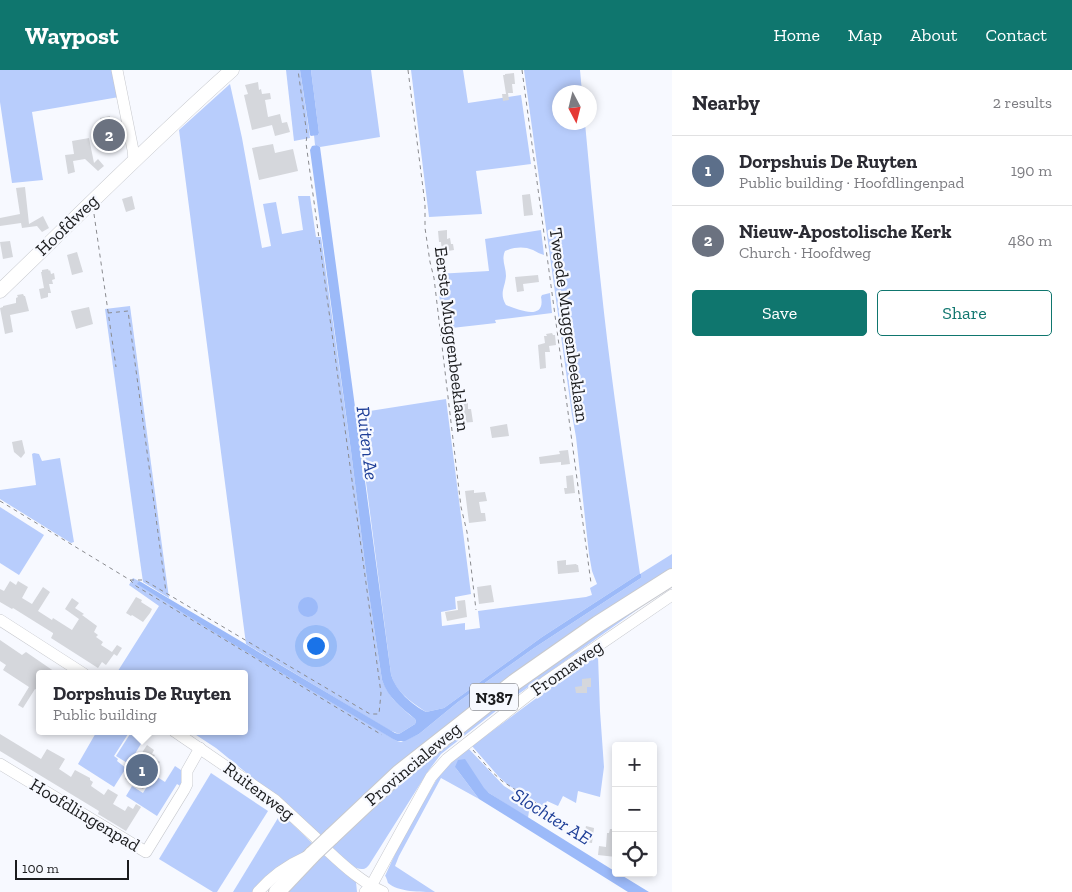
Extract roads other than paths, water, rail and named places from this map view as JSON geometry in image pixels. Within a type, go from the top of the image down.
[{"type":"highway","name":"Provincialeweg","points":[[277,892],[322,845],[399,773],[515,682],[598,624],[672,576]]},
{"type":"main road","name":"Hoofdweg","points":[[0,291],[134,160],[232,70]]},
{"type":"street","points":[[117,70],[134,160]]},
{"type":"street","name":"Fromaweg","points":[[368,889],[431,777],[447,759],[545,682],[672,595]]},
{"type":"street","points":[[0,620],[78,670]]},
{"type":"street","name":"Ruitenweg","points":[[180,735],[276,800],[368,889],[383,892]]},
{"type":"street","name":"Hoofdlingenpad","points":[[0,764],[146,852],[184,790],[187,784],[187,771],[200,748]]},
{"type":"street","points":[[258,892],[270,878],[322,845]]},
{"type":"place","name":"Nieuw-Apostolische Kerk","points":[[109,135]]},
{"type":"place","name":"Dorpshuis De Ruyten","points":[[142,770]]},
{"type":"water label","name":"Ruiten Ae","points":[[368,443]]},
{"type":"water label","name":"Slochter AE","points":[[552,816]]}]
